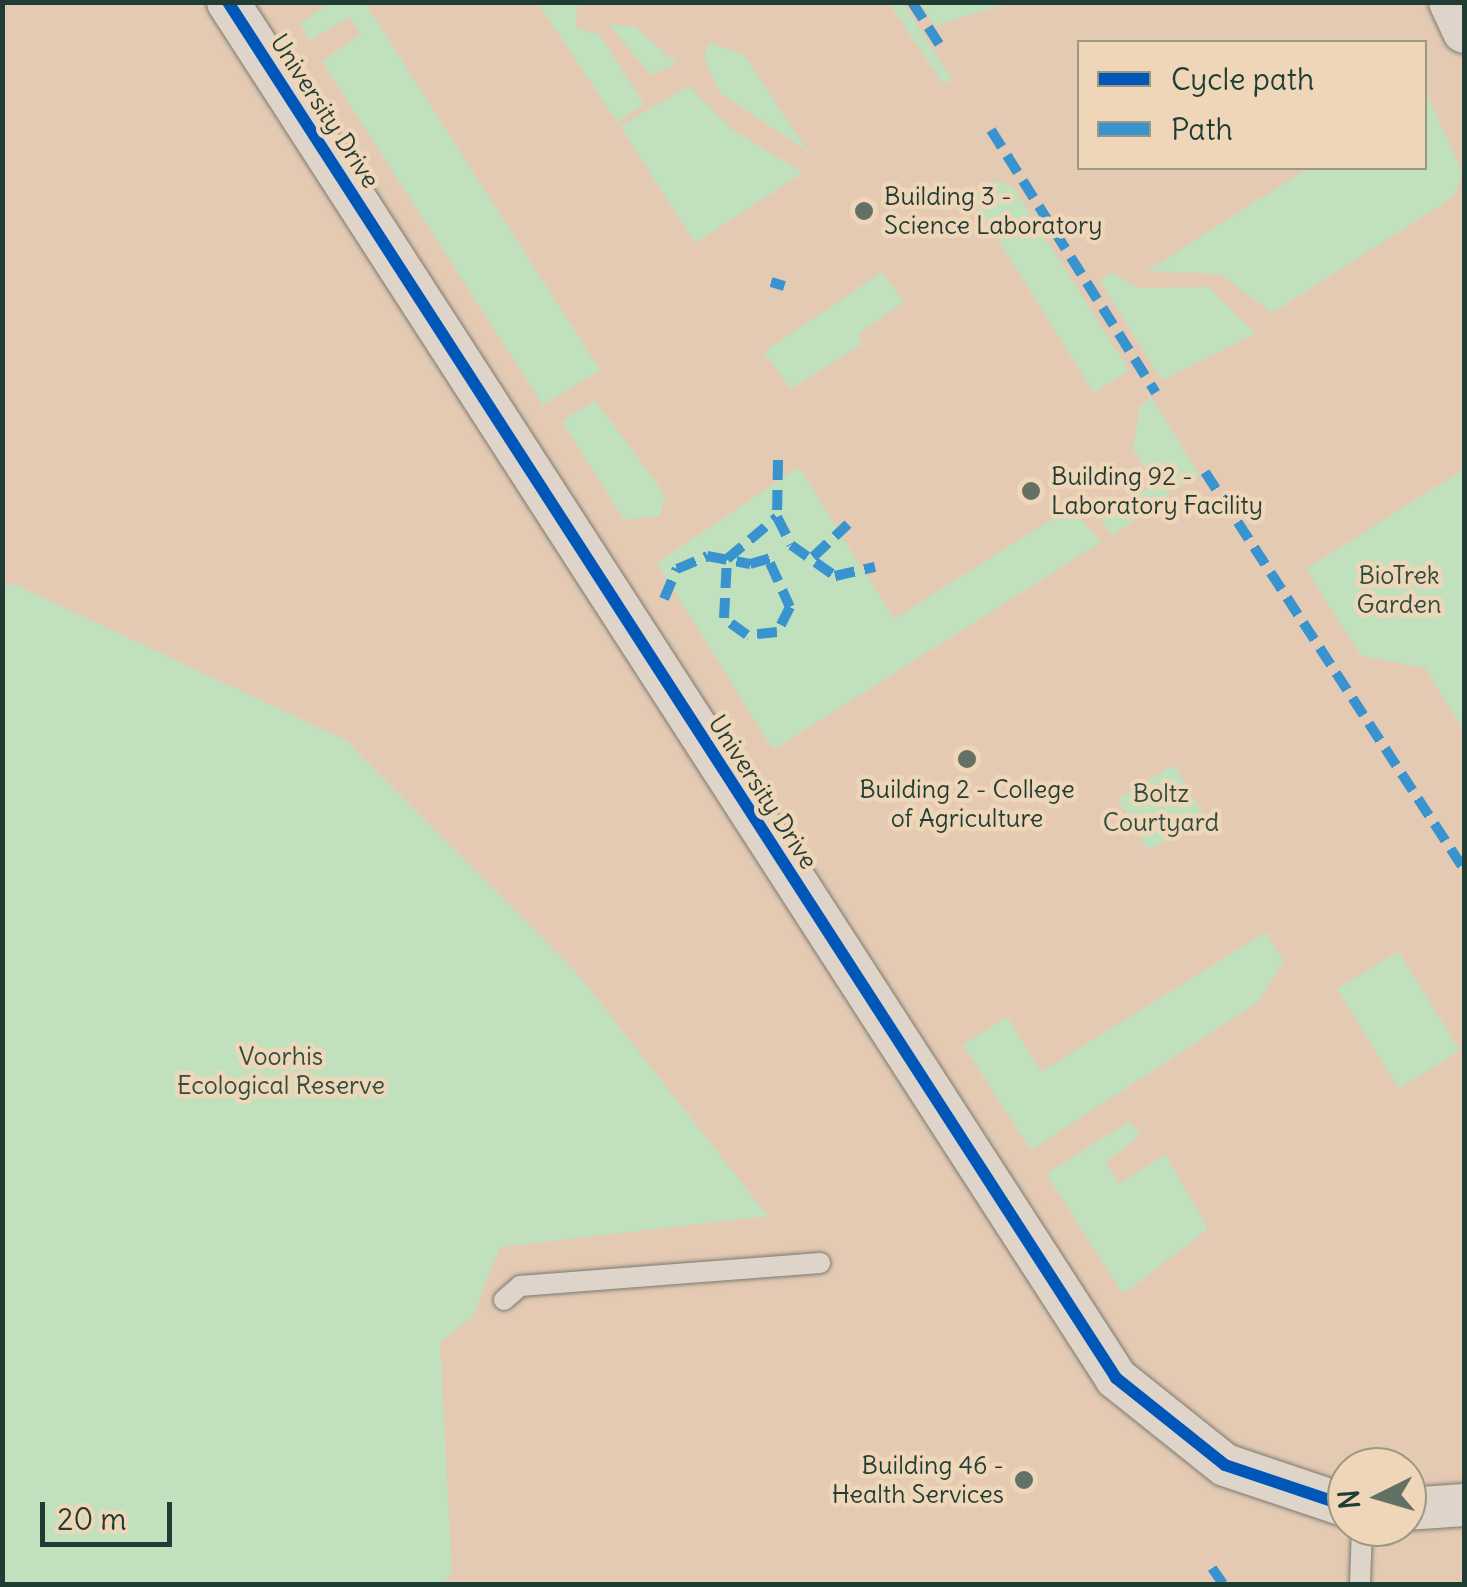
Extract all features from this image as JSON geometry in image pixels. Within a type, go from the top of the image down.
[{"type":"street","name":"University Drive","points":[[228,2],[1116,1378],[1225,1466],[1327,1499]]},
{"type":"street","points":[[1450,2],[1464,32]]},
{"type":"street","points":[[1427,1508],[1464,1505]]},
{"type":"lane","points":[[504,1300],[520,1286],[820,1263]]},
{"type":"lane","points":[[1360,1584],[1361,1547]]},
{"type":"shaded area","points":[[3,3],[1464,3],[1464,1584],[3,1584]]},
{"type":"green space","points":[[330,2],[365,3],[600,370],[543,405],[322,61],[361,34],[349,17],[310,41],[300,24]]},
{"type":"green space","points":[[538,3],[577,3],[576,28],[599,34],[644,104],[617,122]]},
{"type":"green space","points":[[889,3],[903,3],[952,79],[943,84]]},
{"type":"green space","points":[[920,3],[1008,3],[935,26]]},
{"type":"green space","points":[[609,25],[635,26],[677,64],[651,75]]},
{"type":"green space","points":[[709,42],[744,55],[808,151],[720,93],[704,58]]},
{"type":"green space","points":[[689,86],[733,130],[803,173],[695,243],[620,126]]},
{"type":"green space","points":[[1427,95],[1463,174],[1453,197],[1272,313],[1220,274],[1147,271],[1305,170],[1427,170]]},
{"type":"green space","points":[[994,180],[1013,187],[1129,370],[1094,393],[970,195]]},
{"type":"green space","points":[[882,272],[904,302],[858,334],[862,344],[791,389],[764,352]]},
{"type":"green space","points":[[1114,273],[1138,288],[1208,287],[1255,334],[1162,380],[1099,280]]},
{"type":"green space","points":[[1151,397],[1200,475],[1177,488],[1165,469],[1151,478],[1133,449],[1140,405]]},
{"type":"green space","points":[[595,400],[666,496],[659,516],[624,520],[562,421]]},
{"type":"green space","points":[[799,467],[894,619],[1071,507],[1101,542],[773,750],[657,563]]},
{"type":"green space","name":"BioTrek Garden","points":[[1464,469],[1464,731],[1425,668],[1361,656],[1306,569]]},
{"type":"green space","points":[[1161,480],[1170,494],[1112,536],[1101,520]]},
{"type":"green space","name":"Voorhis Ecological Reserve","points":[[14,584],[345,740],[576,972],[768,1216],[500,1247],[473,1316],[440,1343],[452,1574],[441,1584],[3,1584],[2,586]]},
{"type":"green space","name":"Boltz Courtyard","points":[[1174,765],[1205,816],[1148,850],[1117,799]]},
{"type":"green space","points":[[1266,932],[1284,961],[1258,1002],[1031,1150],[963,1045],[1007,1017],[1041,1072]]},
{"type":"green space","points":[[1398,951],[1460,1050],[1399,1088],[1337,989]]},
{"type":"green space","points":[[1130,1121],[1140,1136],[1106,1162],[1119,1184],[1165,1154],[1208,1229],[1123,1294],[1046,1174]]},
{"type":"marked path","points":[[912,2],[941,47]]},
{"type":"marked path","points":[[991,130],[1156,393]]},
{"type":"marked path","points":[[771,282],[784,286]]},
{"type":"marked path","points":[[778,460],[777,517],[791,545],[835,576],[875,567]]},
{"type":"marked path","points":[[1205,472],[1464,869]]},
{"type":"marked path","points":[[770,563],[790,607],[777,632],[747,635],[724,618],[727,559],[777,517]]},
{"type":"marked path","points":[[813,557],[848,524]]},
{"type":"marked path","points":[[664,599],[677,569],[707,556],[750,564],[778,556]]},
{"type":"marked path","points":[[1212,1568],[1223,1584]]},
{"type":"cycle path","points":[[228,2],[1116,1378],[1225,1465],[1327,1499]]},
{"type":"place","name":"Building 3 - Science Laboratory","points":[[864,211]]},
{"type":"place","name":"Building 92 - Laboratory Facility","points":[[1031,491]]},
{"type":"place","name":"Building 2 - College of Agriculture","points":[[967,759]]},
{"type":"place","name":"Building 46 - Health Services","points":[[1024,1480]]}]
